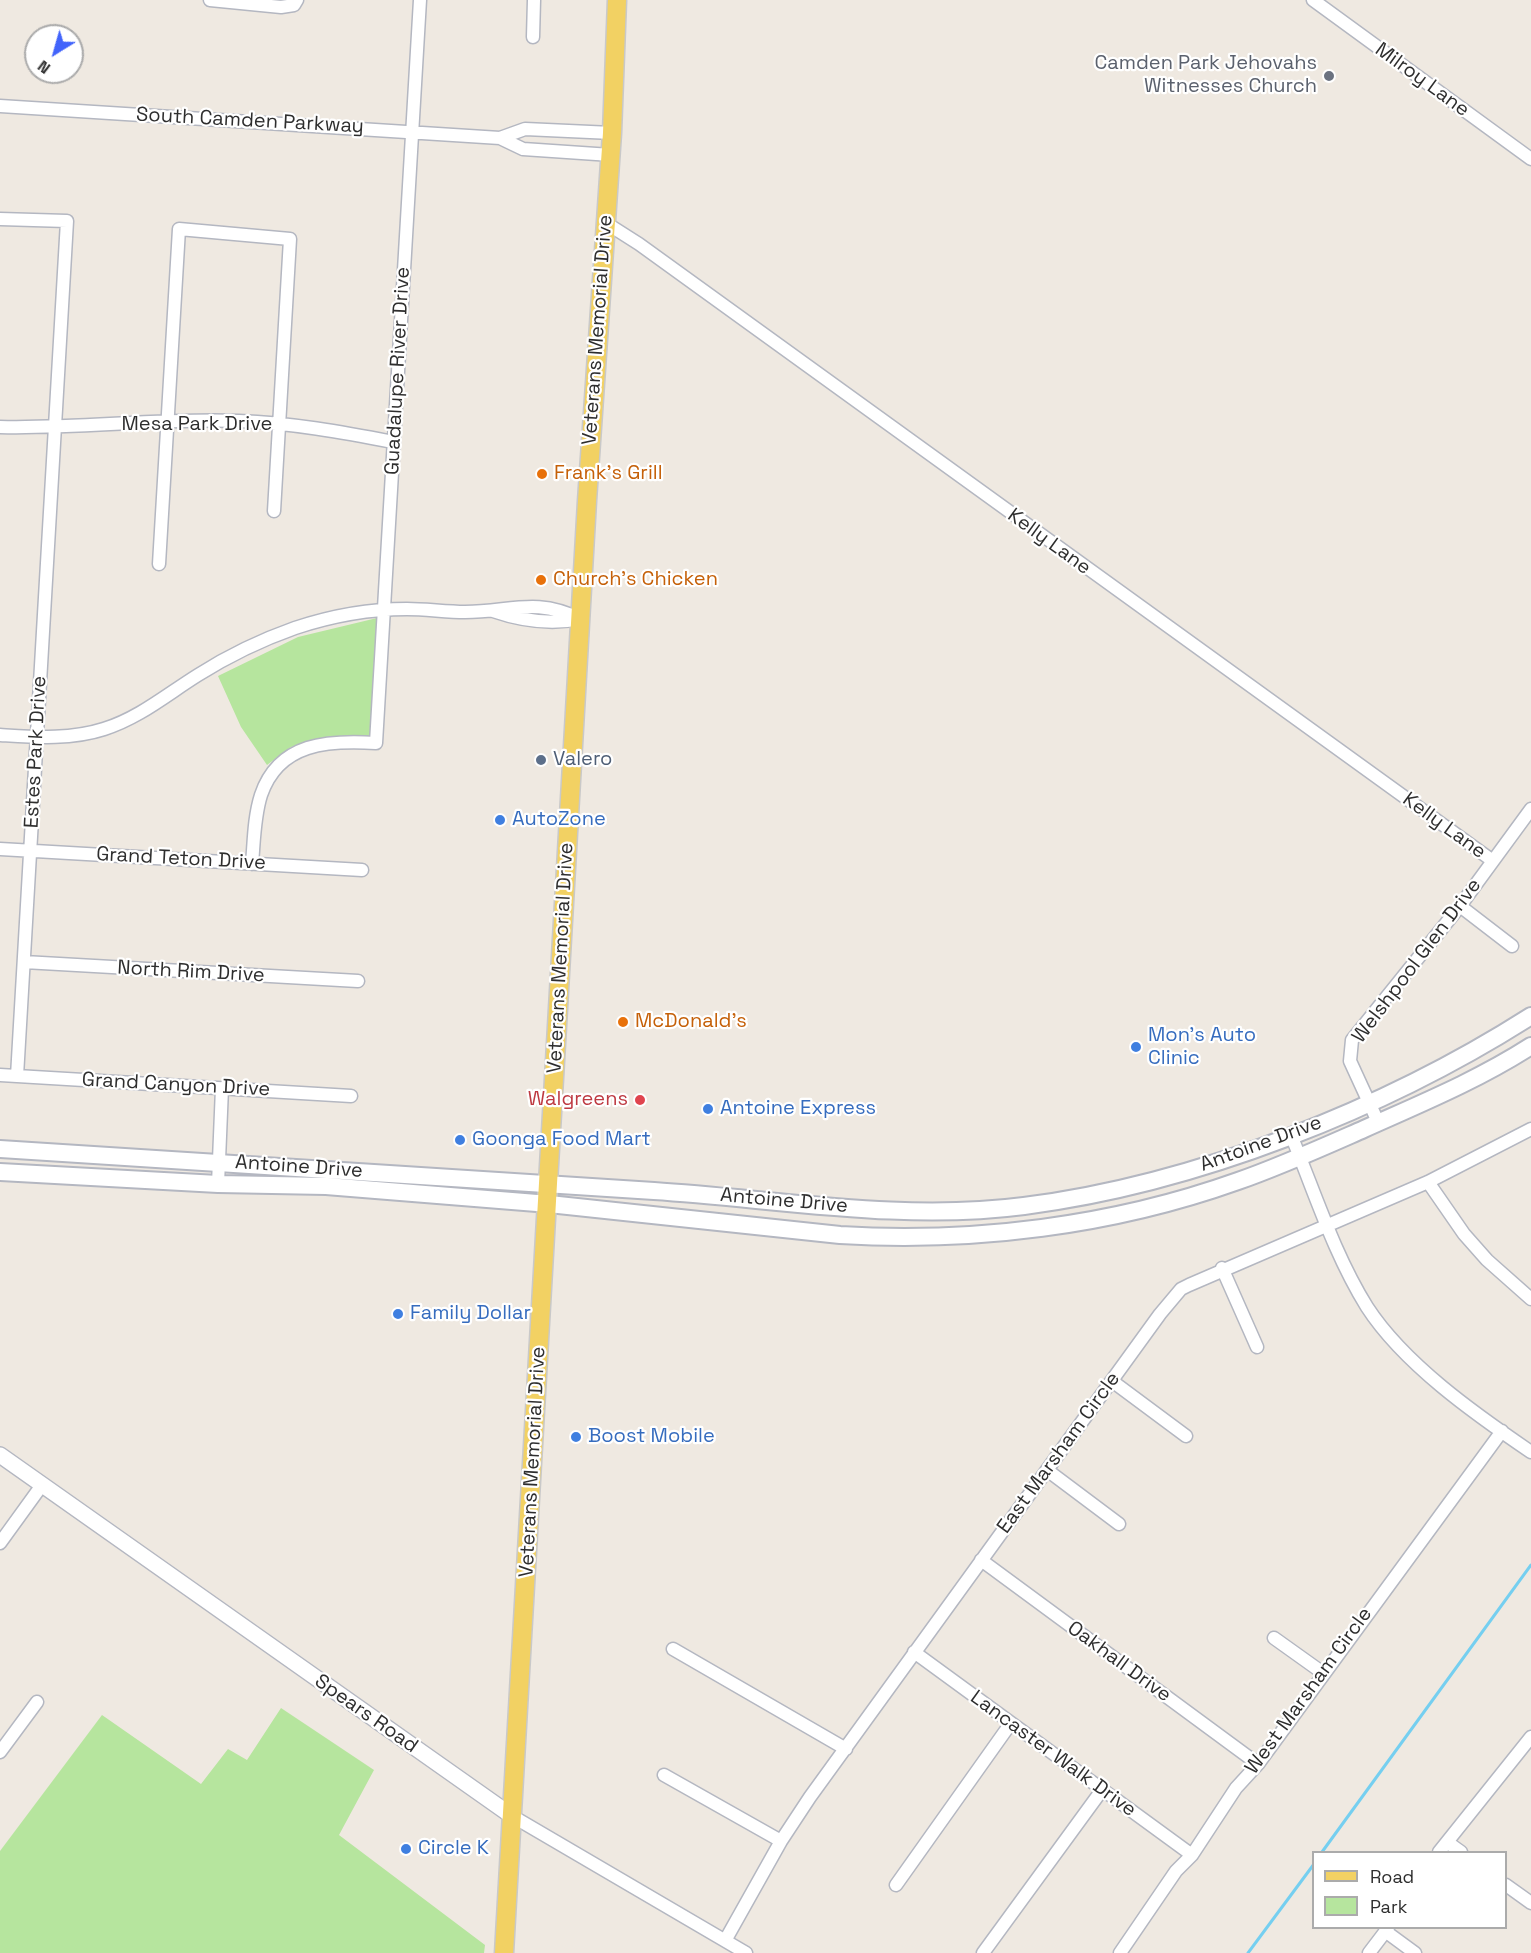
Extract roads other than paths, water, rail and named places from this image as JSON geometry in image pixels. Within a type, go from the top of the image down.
[{"type":"main road","name":"Veterans Memorial Drive","points":[[504,1953],[549,1204],[580,619],[611,155],[617,0]]},
{"type":"main road","name":"Antoine Drive","points":[[0,1149],[219,1161],[932,1213],[1024,1206],[1126,1188],[1249,1153],[1470,1055],[1531,1016]]},
{"type":"main road","name":"Antoine Drive","points":[[0,1172],[218,1184],[349,1188],[549,1204],[884,1238],[969,1235],[1059,1225],[1165,1203],[1240,1181],[1445,1094],[1531,1046]]},
{"type":"main road","points":[[349,1188],[350,1170]]},
{"type":"street","points":[[210,0],[281,7],[294,5],[297,0]]},
{"type":"street","name":"Guadalupe River Drive","points":[[252,864],[259,803],[275,771],[294,754],[321,743],[376,742],[420,0]]},
{"type":"street","points":[[533,37],[534,0]]},
{"type":"street","name":"Milroy Lane","points":[[1313,0],[1531,159]]},
{"type":"street","name":"South Camden Parkway","points":[[0,106],[500,138],[524,149],[611,155]]},
{"type":"street","name":"South Camden Parkway","points":[[500,138],[525,129],[612,133]]},
{"type":"street","name":"Estes Park Drive","points":[[0,219],[67,221],[17,1076]]},
{"type":"street","name":"Kelly Lane","points":[[606,224],[639,244],[1492,861]]},
{"type":"street","points":[[159,564],[179,229],[290,238],[274,511]]},
{"type":"street","name":"Mesa Park Drive","points":[[0,428],[241,421],[280,424],[393,442]]},
{"type":"street","points":[[0,735],[37,737],[76,735],[104,729],[149,709],[216,664],[261,641],[318,621],[383,610],[493,611],[512,618],[540,622],[580,619]]},
{"type":"street","name":"Welshpool Glen Drive","points":[[1378,1122],[1350,1061],[1352,1040],[1460,906],[1529,815]]},
{"type":"street","name":"Grand Teton Drive","points":[[0,849],[362,870]]},
{"type":"street","points":[[1460,906],[1512,946]]},
{"type":"street","name":"North Rim Drive","points":[[24,962],[358,981]]},
{"type":"street","name":"Grand Canyon Drive","points":[[0,1075],[351,1096]]},
{"type":"street","points":[[218,1184],[222,1088]]},
{"type":"street","name":"East Marsham Circle","points":[[726,1939],[781,1841],[981,1560],[1181,1289],[1222,1268],[1428,1182],[1530,1132]]},
{"type":"street","points":[[1291,1135],[1326,1225],[1356,1287],[1383,1328],[1416,1363],[1531,1452]]},
{"type":"street","points":[[1428,1182],[1464,1234],[1487,1260],[1531,1299]]},
{"type":"street","points":[[1222,1268],[1257,1347]]},
{"type":"street","points":[[1112,1381],[1186,1436]]},
{"type":"street","name":"West Marsham Circle","points":[[1120,1953],[1176,1871],[1192,1855],[1236,1788],[1258,1764],[1502,1431]]},
{"type":"street","name":"Spears Road","points":[[0,1455],[512,1816],[726,1939],[746,1953]]},
{"type":"street","points":[[1047,1470],[1119,1524]]},
{"type":"street","points":[[0,1543],[42,1485]]},
{"type":"street","name":"Oakhall Drive","points":[[981,1560],[1258,1764]]},
{"type":"street","points":[[1274,1638],[1323,1673]]},
{"type":"street","points":[[673,1649],[846,1749]]},
{"type":"street","name":"Lancaster Walk Drive","points":[[914,1653],[1192,1855]]},
{"type":"street","points":[[0,1752],[37,1702]]},
{"type":"street","points":[[896,1885],[1011,1723]]},
{"type":"street","points":[[1443,1847],[1526,1754],[1531,1737]]},
{"type":"street","points":[[664,1774],[781,1841]]},
{"type":"street","points":[[983,1953],[1102,1790]]},
{"type":"street","points":[[1507,1886],[1531,1903]]},
{"type":"street","points":[[1369,1953],[1386,1929],[1415,1953]]},
{"type":"waterway","points":[[1323,1851],[1531,1565]]},
{"type":"waterway","points":[[1248,1953],[1312,1867]]},
{"type":"place","name":"Camden Park Jehovahs Witnesses Church","points":[[1329,76]]},
{"type":"place","name":"Frank's Grill","points":[[542,474]]},
{"type":"place","name":"Church's Chicken","points":[[541,580]]},
{"type":"place","name":"Valero","points":[[541,760]]},
{"type":"place","name":"AutoZone","points":[[500,820]]},
{"type":"place","name":"McDonald's","points":[[623,1022]]},
{"type":"place","name":"Mon's Auto Clinic","points":[[1136,1047]]},
{"type":"place","name":"Walgreens","points":[[640,1100]]},
{"type":"place","name":"Antoine Express","points":[[708,1109]]},
{"type":"place","name":"Goonga Food Mart","points":[[460,1140]]},
{"type":"place","name":"Family Dollar","points":[[398,1314]]},
{"type":"place","name":"Boost Mobile","points":[[576,1437]]},
{"type":"place","name":"Circle K","points":[[406,1849]]}]
